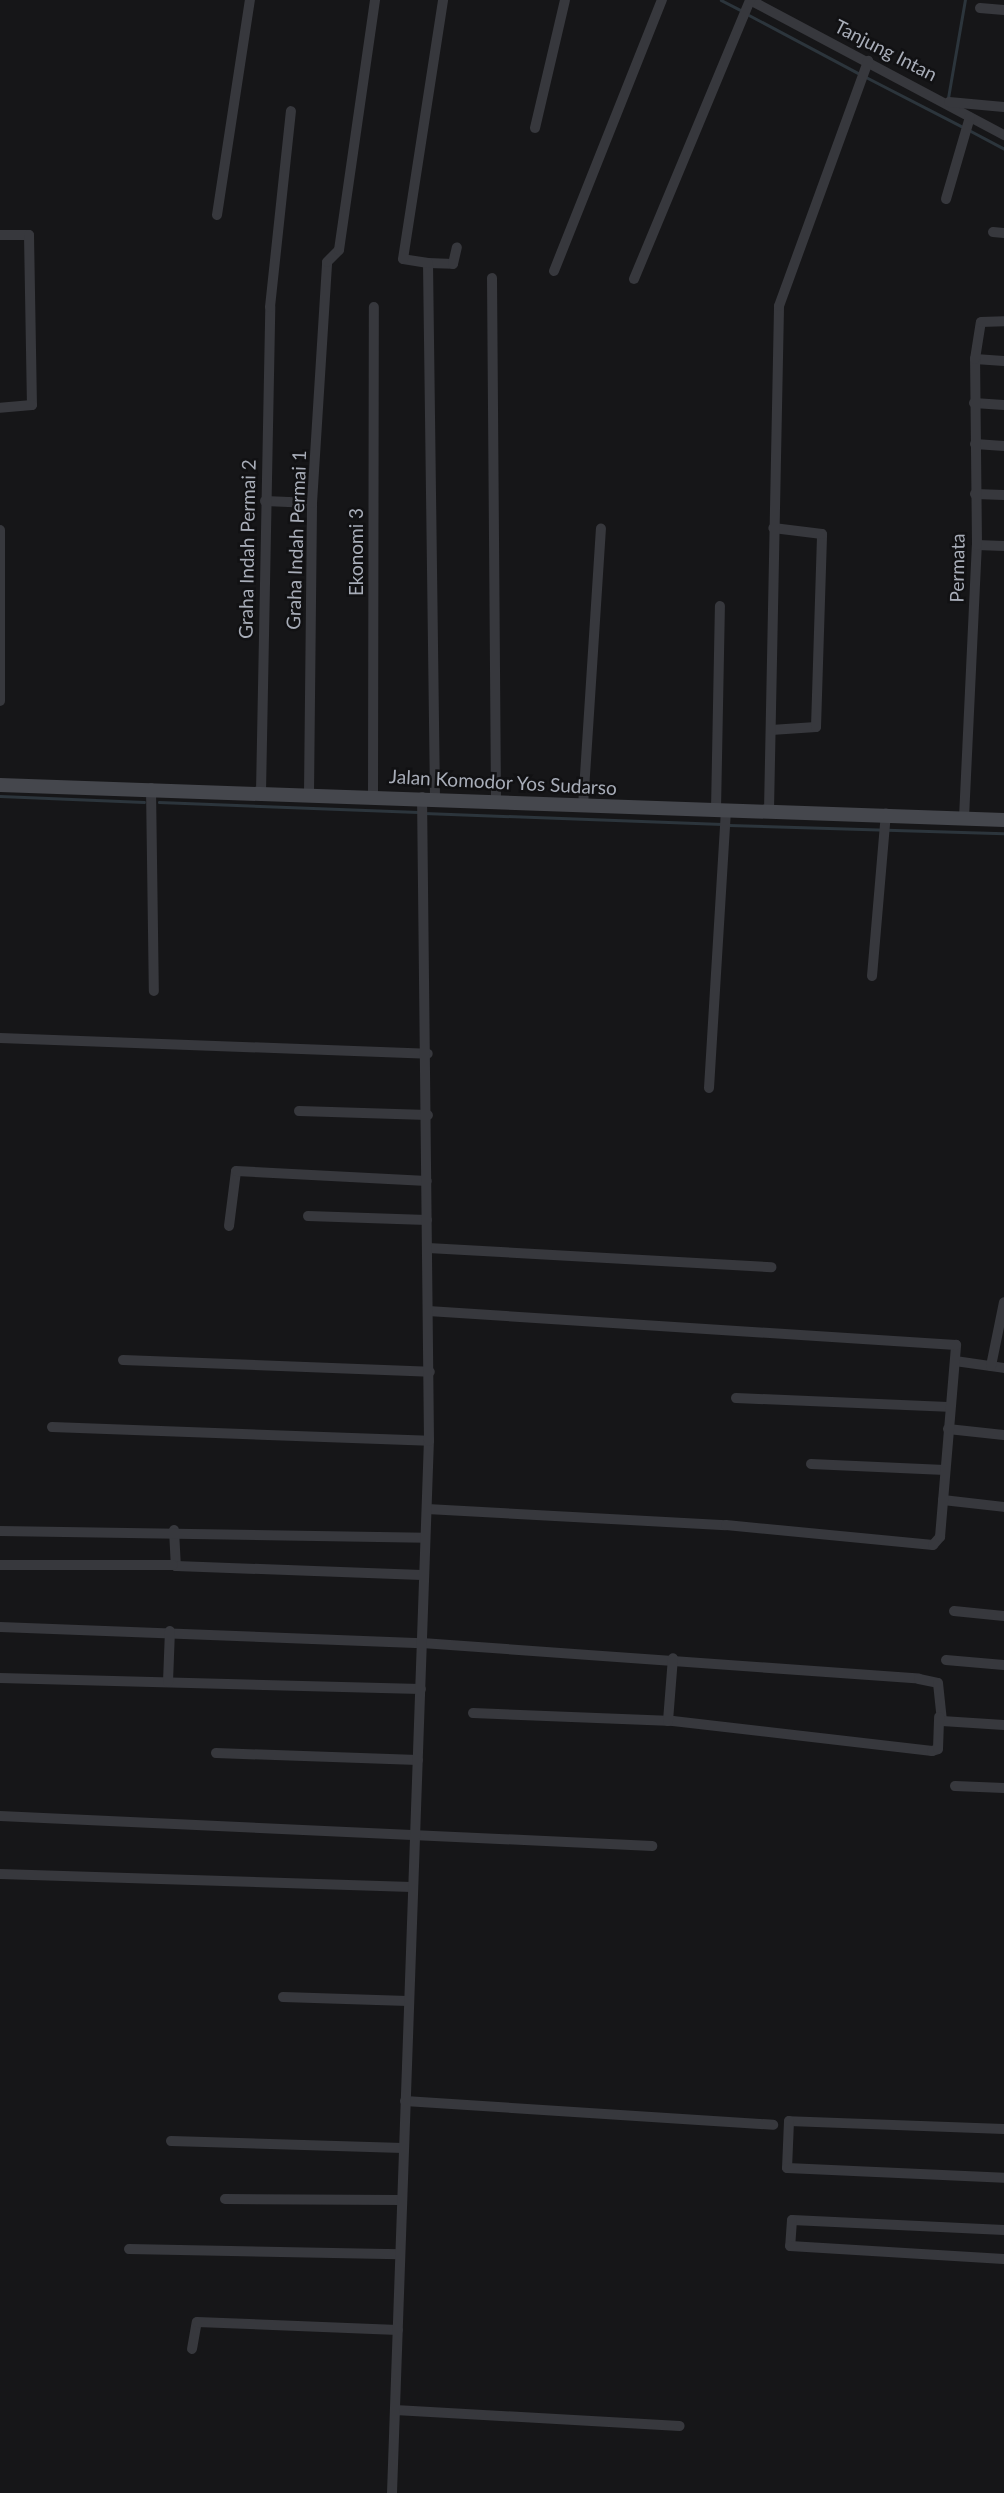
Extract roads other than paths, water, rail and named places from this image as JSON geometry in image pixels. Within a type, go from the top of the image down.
[{"type":"street","points":[[217,215],[250,0]]},
{"type":"street","name":"Graha Indah Permai 1","points":[[309,793],[312,503],[327,261],[339,250],[375,0]]},
{"type":"street","points":[[443,0],[403,259],[453,264],[457,247]]},
{"type":"street","points":[[535,128],[565,0]]},
{"type":"street","points":[[554,271],[662,0]]},
{"type":"street","points":[[634,279],[749,2]]},
{"type":"street","name":"Tanjung Intan","points":[[749,2],[866,65],[948,102],[969,120],[1004,135]]},
{"type":"street","points":[[980,8],[1004,10]]},
{"type":"street","points":[[769,810],[779,306],[866,65]]},
{"type":"street","points":[[948,102],[1004,107]]},
{"type":"street","name":"Graha Indah Permai 2","points":[[261,792],[270,307],[291,111]]},
{"type":"street","points":[[946,199],[969,120]]},
{"type":"street","points":[[0,235],[29,235],[32,405],[0,408]]},
{"type":"street","points":[[393,2493],[408,2001],[421,1689],[422,1575],[429,1441],[428,1054],[423,825],[426,801],[428,263]]},
{"type":"street","points":[[492,278],[496,803]]},
{"type":"street","name":"Ekonomi 3","points":[[373,796],[374,307]]},
{"type":"street","name":"Permata","points":[[964,818],[977,544],[975,359],[983,320],[1004,320]]},
{"type":"street","points":[[975,359],[1004,360]]},
{"type":"street","points":[[974,403],[1004,405]]},
{"type":"street","points":[[975,444],[1004,446]]},
{"type":"street","points":[[975,494],[1004,495]]},
{"type":"street","points":[[265,502],[312,503]]},
{"type":"street","points":[[771,730],[816,727],[821,534],[773,527]]},
{"type":"street","points":[[583,806],[601,529]]},
{"type":"street","points":[[0,530],[0,701]]},
{"type":"street","points":[[977,544],[1004,546]]},
{"type":"street","points":[[709,1088],[725,834],[720,606]]},
{"type":"street","name":"Jalan Komodor Yos Sudarso","points":[[0,785],[309,793],[426,801],[723,813],[769,810],[885,819],[1004,820]]},
{"type":"street","points":[[151,788],[154,991]]},
{"type":"street","points":[[872,975],[885,819]]},
{"type":"street","points":[[0,1038],[428,1054]]},
{"type":"street","points":[[299,1111],[428,1115]]},
{"type":"street","points":[[229,1226],[236,1171],[427,1181]]},
{"type":"street","points":[[308,1216],[427,1220]]},
{"type":"street","points":[[428,1248],[771,1267]]},
{"type":"street","points":[[991,1366],[1004,1302]]},
{"type":"street","points":[[427,1509],[726,1525],[933,1545],[943,1500],[948,1407],[956,1345],[428,1311]]},
{"type":"street","points":[[123,1360],[429,1372]]},
{"type":"street","points":[[955,1361],[1004,1368]]},
{"type":"street","points":[[736,1398],[948,1407]]},
{"type":"street","points":[[52,1427],[429,1441]]},
{"type":"street","points":[[948,1429],[1004,1435]]},
{"type":"street","points":[[811,1464],[945,1470]]},
{"type":"street","points":[[943,1500],[1004,1507]]},
{"type":"street","points":[[0,1531],[174,1531],[425,1538]]},
{"type":"street","points":[[173,1565],[174,1531]]},
{"type":"street","points":[[0,1565],[173,1565],[422,1575]]},
{"type":"street","points":[[954,1611],[1004,1616]]},
{"type":"street","points":[[0,1627],[170,1631],[422,1643],[673,1658],[933,1681],[939,1716],[938,1749],[932,1751],[668,1721],[473,1713]]},
{"type":"street","points":[[168,1682],[170,1631]]},
{"type":"street","points":[[668,1721],[673,1658]]},
{"type":"street","points":[[946,1660],[1004,1665]]},
{"type":"street","points":[[0,1678],[421,1689]]},
{"type":"street","points":[[939,1716],[951,1721],[1004,1725]]},
{"type":"street","points":[[216,1753],[418,1760]]},
{"type":"street","points":[[955,1786],[1004,1788]]},
{"type":"street","points":[[0,1816],[414,1839],[652,1846]]},
{"type":"street","points":[[0,1874],[412,1887]]},
{"type":"street","points":[[282,1997],[408,2001]]},
{"type":"street","points":[[405,2101],[772,2125]]},
{"type":"street","points":[[1004,2129],[789,2121],[788,2168],[1004,2178]]},
{"type":"street","points":[[171,2141],[404,2148]]},
{"type":"street","points":[[225,2199],[402,2200]]},
{"type":"street","points":[[1004,2230],[792,2220],[790,2246],[797,2250],[1004,2259]]},
{"type":"street","points":[[130,2249],[400,2255]]},
{"type":"street","points":[[192,2350],[197,2322],[398,2330]]},
{"type":"street","points":[[395,2410],[680,2426]]},
{"type":"waterway","points":[[721,0],[743,11]]},
{"type":"waterway","points":[[948,98],[965,0]]},
{"type":"waterway","points":[[749,15],[860,74]]},
{"type":"waterway","points":[[866,77],[963,127]]},
{"type":"waterway","points":[[969,130],[1004,149]]},
{"type":"waterway","points":[[0,796],[144,802]]},
{"type":"waterway","points":[[159,802],[418,812]]},
{"type":"waterway","points":[[424,813],[722,824]]},
{"type":"waterway","points":[[729,825],[1004,833]]}]
